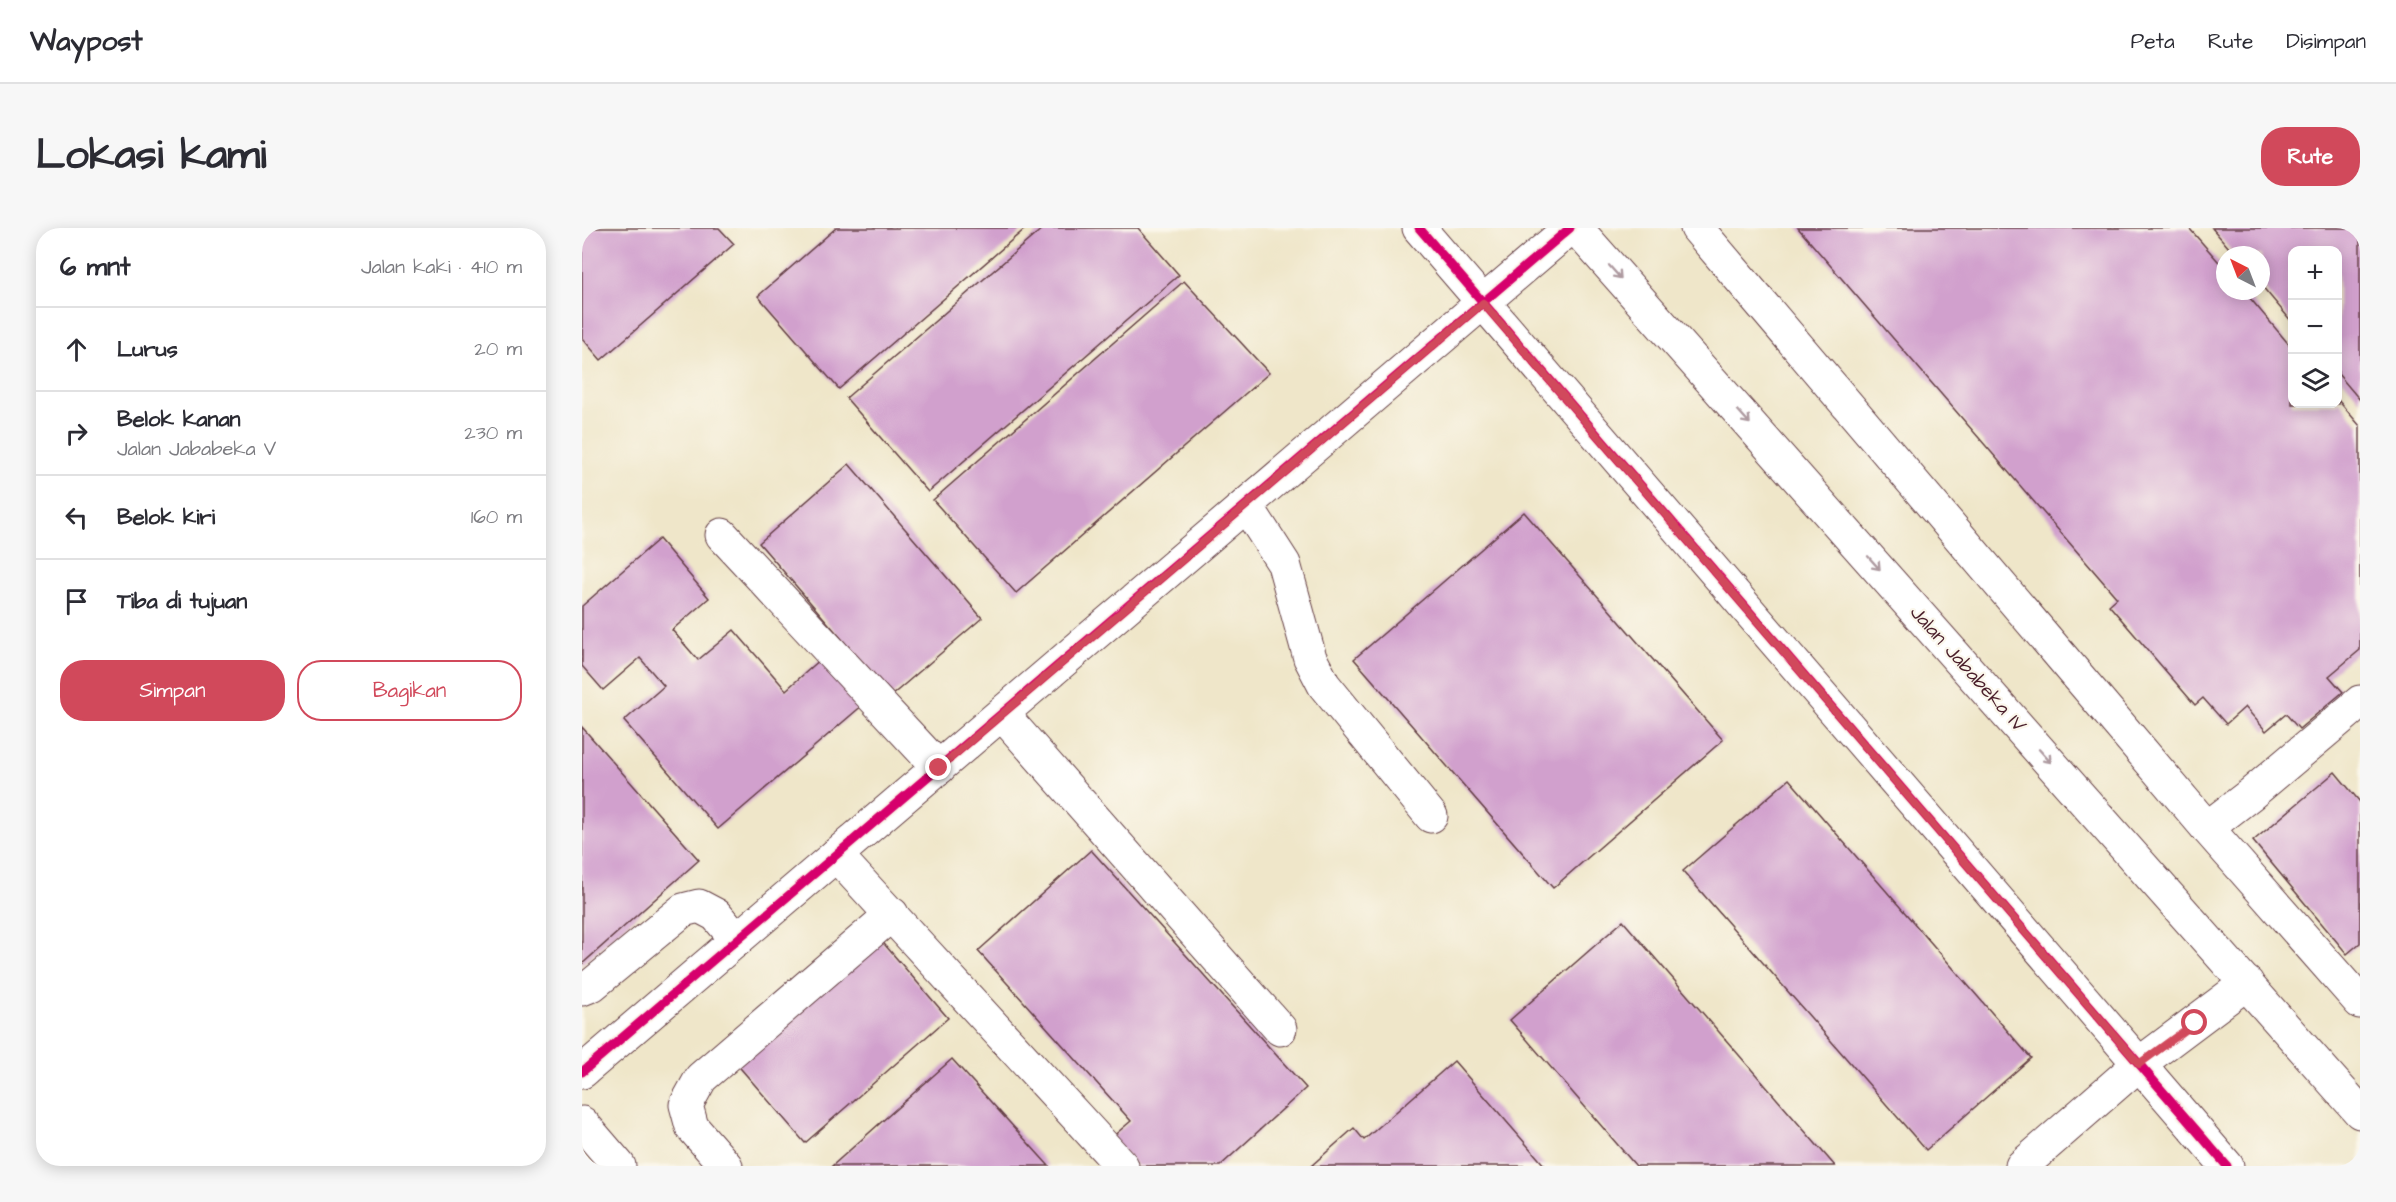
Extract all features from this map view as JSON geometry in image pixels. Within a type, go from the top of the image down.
[{"type":"street","points":[[1419,228],[2227,1166]]},
{"type":"street","points":[[582,1072],[1570,228]]},
{"type":"street","name":"Jalan Jababeka IV","points":[[1576,228],[2360,1112]]},
{"type":"street","points":[[1697,228],[2207,828],[2360,1002]]},
{"type":"street","points":[[1246,505],[1284,564],[1310,658],[1324,685],[1431,816]]},
{"type":"street","points":[[722,535],[939,768]]},
{"type":"street","points":[[2207,828],[2360,702]]},
{"type":"street","points":[[1002,714],[1280,1029]]},
{"type":"street","points":[[836,855],[1122,1166]]},
{"type":"street","points":[[582,988],[592,984],[683,910],[699,906],[716,915],[737,940]]},
{"type":"street","points":[[726,1166],[692,1127],[686,1105],[701,1078],[892,914]]},
{"type":"street","points":[[2022,1166],[2139,1064],[2247,983]]},
{"type":"street","points":[[582,1123],[619,1166]]},
{"type":"building","points":[[582,228],[719,228],[734,244],[601,360],[582,338]]},
{"type":"building","points":[[836,228],[1026,228],[839,389],[758,296]]},
{"type":"building","points":[[1043,228],[1138,228],[1179,275],[928,492],[846,398]]},
{"type":"building","points":[[1798,228],[2189,228],[2216,259],[2216,300],[2252,300],[2288,343],[2288,408],[2342,408],[2342,405],[2360,426],[2360,650],[2329,676],[2343,692],[2299,729],[2286,714],[2266,731],[2245,707],[2226,724],[2203,698],[2195,705],[2109,605],[2117,598]]},
{"type":"building","points":[[2212,228],[2360,228],[2360,400],[2342,379],[2342,246],[2288,246],[2288,317],[2270,296],[2270,246],[2227,246]]},
{"type":"building","points":[[1184,281],[1269,373],[1016,593],[933,500]]},
{"type":"building","points":[[849,464],[982,618],[891,696],[759,543]]},
{"type":"building","points":[[1524,512],[1723,740],[1553,888],[1354,659]]},
{"type":"building","points":[[659,539],[709,598],[672,630],[698,660],[734,630],[786,690],[822,658],[864,704],[718,829],[624,721],[664,686],[640,658],[603,690],[582,666],[582,606]]},
{"type":"building","points":[[582,727],[699,860],[582,964]]},
{"type":"building","points":[[2335,772],[2360,802],[2360,943],[2347,954],[2253,841]]},
{"type":"building","points":[[1789,779],[2031,1058],[1926,1150],[1683,871]]},
{"type":"building","points":[[1091,850],[1306,1088],[1220,1166],[1137,1166],[1111,1138],[1131,1121],[978,951]]},
{"type":"building","points":[[1623,921],[1835,1166],[1636,1166],[1510,1020]]},
{"type":"building","points":[[879,938],[948,1018],[805,1143],[735,1062]]},
{"type":"building","points":[[952,1059],[1049,1166],[832,1166]]},
{"type":"building","points":[[1454,1061],[1545,1166],[1311,1166],[1354,1128],[1364,1140]]},
{"type":"cycle path","points":[[1419,228],[2227,1166]]},
{"type":"cycle path","points":[[582,1072],[1570,228]]},
{"type":"route","points":[[939,768],[1483,303],[2139,1064],[2195,1023]]}]
